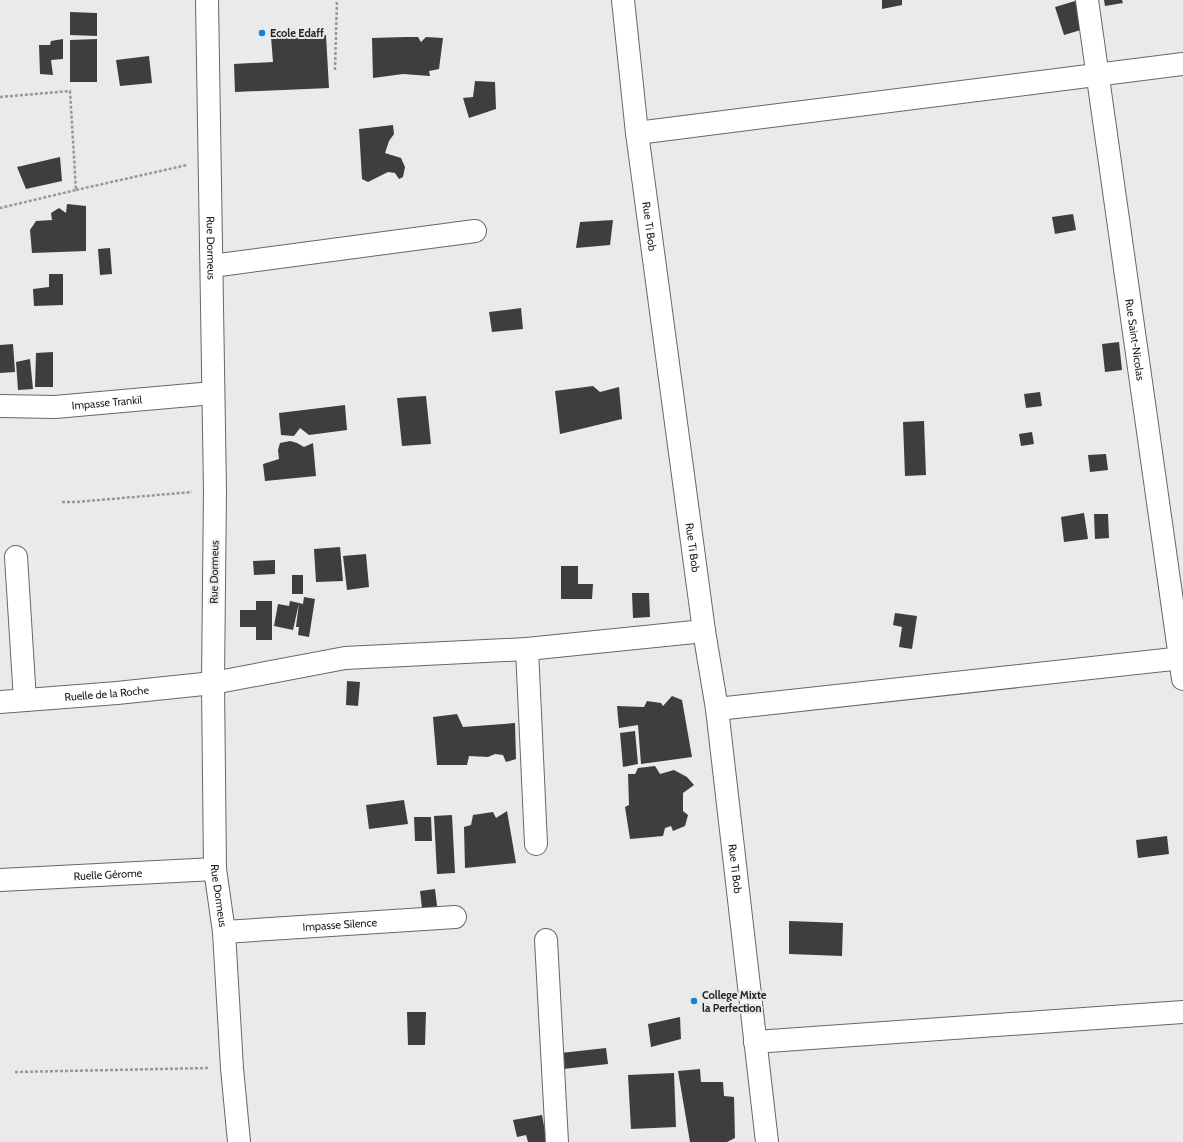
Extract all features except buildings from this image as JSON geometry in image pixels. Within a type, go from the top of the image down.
[{"type":"street","name":"Rue Dormeus","points":[[208,0],[215,490],[213,683],[215,869],[224,932],[232,1068],[239,1142]]},
{"type":"street","name":"Rue Ti Bob","points":[[623,0],[637,133],[704,631],[717,709],[767,1142]]},
{"type":"street","name":"Rue Saint-Nicolas","points":[[1087,0],[1096,75],[1182,658],[1183,679]]},
{"type":"street","points":[[637,133],[1183,64]]},
{"type":"street","points":[[212,266],[475,231]]},
{"type":"street","name":"Impasse Trankil","points":[[0,406],[55,407],[213,393]]},
{"type":"street","points":[[16,557],[25,700]]},
{"type":"street","name":"Ruelle de la Roche","points":[[0,702],[117,693],[213,683],[345,658],[527,649],[704,631]]},
{"type":"street","points":[[527,649],[536,844]]},
{"type":"street","points":[[717,709],[1182,658]]},
{"type":"street","name":"Ruelle Gérome","points":[[0,880],[215,869]]},
{"type":"street","name":"Impasse Silence","points":[[224,932],[455,917]]},
{"type":"street","points":[[546,940],[557,1142]]},
{"type":"street","points":[[755,1042],[1183,1012]]},
{"type":"path","points":[[335,70],[337,0]]},
{"type":"path","points":[[0,97],[70,91],[76,190]]},
{"type":"path","points":[[0,208],[210,159]]},
{"type":"path","points":[[62,502],[215,490]]},
{"type":"path","points":[[15,1072],[232,1068]]},
{"type":"place","name":"Ecole Edaff","points":[[262,33]]},
{"type":"place","name":"College Mixte la Perfection","points":[[694,1001]]}]
